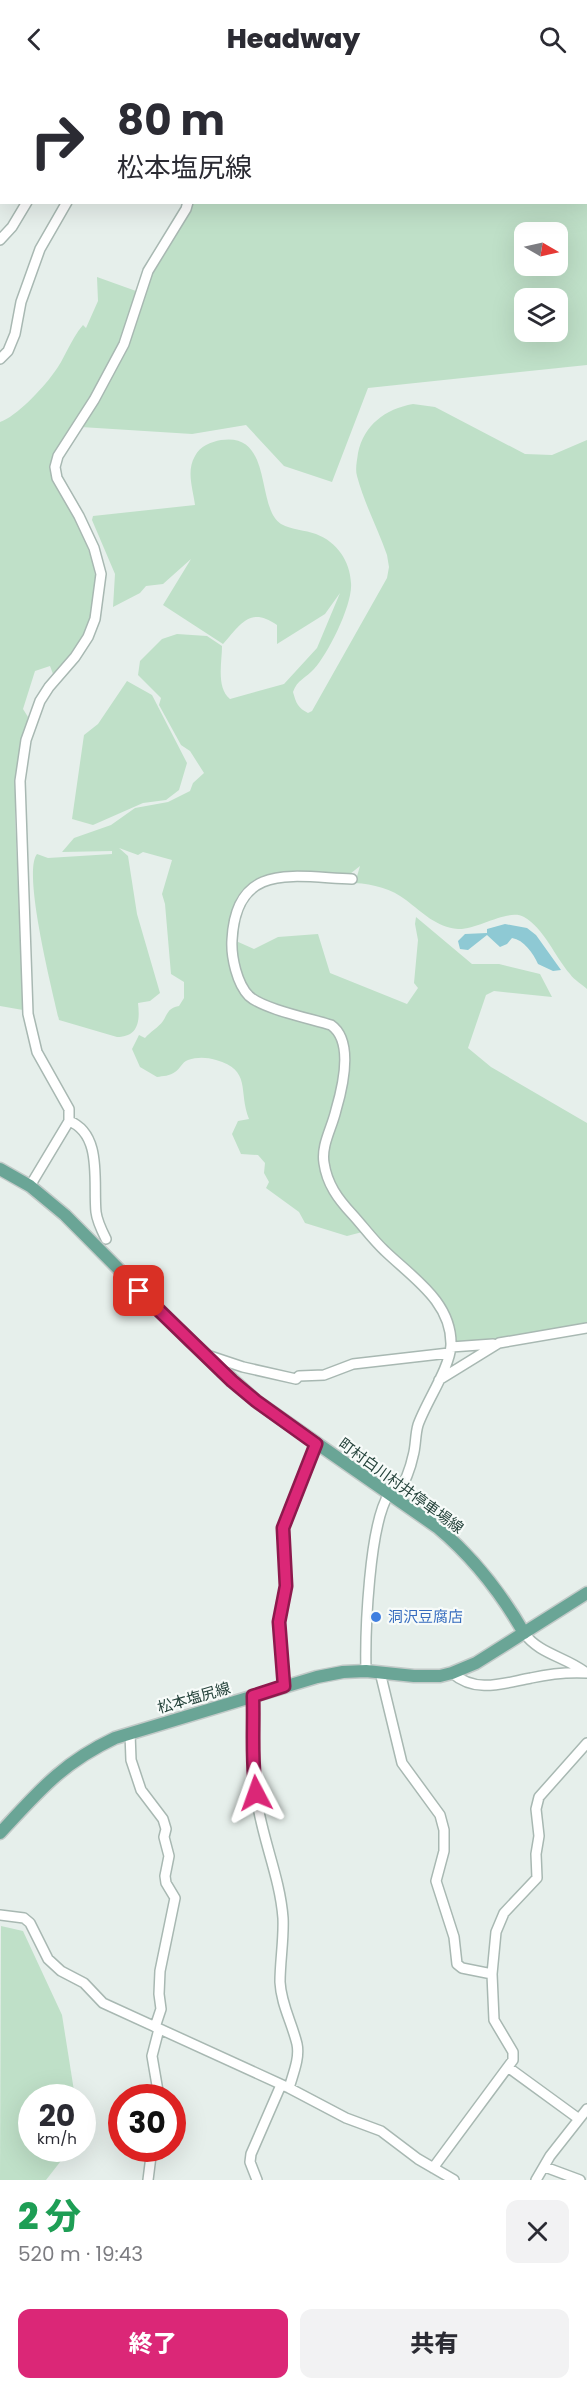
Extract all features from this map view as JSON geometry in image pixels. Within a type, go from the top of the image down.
[{"type":"main road","name":"町村白川村井停車場線","points":[[0,1169],[30,1186],[66,1215],[204,1354],[256,1401],[459,1546],[485,1575],[524,1633]]},
{"type":"main road","name":"松本塩尻線","points":[[0,1833],[47,1782],[68,1764],[89,1750],[130,1733],[284,1686],[343,1672],[366,1671],[434,1676],[452,1673],[476,1663],[587,1593]]},
{"type":"street","points":[[0,240],[26,204]]},
{"type":"street","points":[[0,359],[8,351],[15,334],[21,302],[40,249],[66,204]]},
{"type":"street","points":[[30,1186],[69,1121],[69,1109],[37,1052],[28,1014],[20,781],[26,740],[40,701],[48,687],[75,657],[92,628],[99,601],[101,574],[94,548],[57,478],[55,467],[58,456],[94,400],[124,344],[148,272],[187,204]]},
{"type":"street","points":[[352,879],[280,877],[257,884],[242,897],[238,908],[233,925],[232,958],[249,996],[267,1006],[331,1025],[340,1031],[345,1042],[345,1061],[337,1110],[326,1141],[323,1160],[327,1179],[338,1198],[383,1250],[425,1287],[441,1307],[448,1322],[450,1350],[418,1426],[413,1457],[380,1513],[373,1551],[365,1638],[366,1671]]},
{"type":"street","points":[[69,1121],[79,1125],[86,1133],[94,1159],[96,1214],[105,1239]]},
{"type":"street","points":[[204,1354],[296,1379],[299,1376],[324,1375],[353,1364],[587,1328]]},
{"type":"street","points":[[439,1380],[499,1343]]},
{"type":"street","points":[[284,1686],[279,1622],[286,1586],[283,1528],[316,1444]]},
{"type":"street","points":[[524,1633],[537,1647],[576,1665],[586,1673]]},
{"type":"street","points":[[380,1672],[402,1762],[440,1815],[444,1830],[444,1851],[436,1881],[454,1937],[456,1964],[462,1968],[492,1974]]},
{"type":"street","points":[[452,1673],[461,1681],[480,1686],[494,1686],[533,1677],[586,1673]]},
{"type":"street","points":[[253,1696],[255,1727],[253,1774],[257,1804],[280,1890],[283,1919],[280,1983],[285,2010],[297,2045],[297,2059],[251,2154],[250,2162],[257,2180]]},
{"type":"street","points":[[130,1733],[131,1760],[141,1790],[163,1819],[166,1829],[164,1838],[169,1856],[165,1876],[166,1883],[175,1898],[160,1971],[161,2009],[152,2056],[157,2084]]},
{"type":"street","points":[[433,2168],[513,2060],[513,2052],[494,2020],[492,1974],[496,1932],[504,1913],[537,1878],[536,1854],[539,1836],[536,1809],[539,1797],[587,1743]]},
{"type":"street","points":[[0,1915],[24,1918],[30,1923],[48,1959],[61,1971],[84,1983],[103,2003],[285,2087],[346,2118],[381,2131],[454,2180]]},
{"type":"street","points":[[509,2068],[579,2119]]},
{"type":"street","points":[[536,2180],[550,2156],[587,2109]]},
{"type":"street","points":[[148,2180],[150,2162]]},
{"type":"street","points":[[545,2167],[580,2180]]},
{"type":"street","points":[[433,2180],[444,2175]]},
{"type":"green space","points":[[192,204],[587,204],[587,365],[368,388],[332,482],[284,466],[246,425],[192,434],[81,427],[127,345],[152,275],[188,216]]},
{"type":"green space","points":[[97,277],[136,291],[122,340],[94,393],[52,460],[89,552],[96,583],[92,616],[78,645],[53,674],[50,666],[35,671],[23,709],[28,717],[16,772],[15,815],[23,1010],[0,1006],[0,422],[21,408],[49,380],[78,331],[83,325],[86,328],[98,301]]},
{"type":"green space","points":[[413,404],[435,407],[525,454],[552,455],[587,440],[587,989],[572,976],[538,928],[524,917],[510,915],[466,928],[450,928],[430,919],[395,893],[375,886],[355,883],[360,866],[350,874],[292,871],[263,877],[250,883],[240,893],[235,903],[227,937],[254,949],[278,937],[318,934],[330,973],[407,1004],[418,988],[414,983],[418,940],[416,917],[472,964],[499,964],[540,974],[552,997],[494,991],[486,995],[468,1048],[491,1067],[587,1123],[587,1323],[504,1340],[459,1343],[443,1306],[433,1292],[370,1230],[347,1236],[305,1223],[299,1212],[266,1188],[269,1182],[264,1173],[265,1163],[258,1155],[241,1154],[232,1134],[238,1121],[249,1119],[242,1083],[235,1070],[227,1064],[209,1058],[195,1058],[186,1061],[171,1074],[157,1077],[140,1067],[132,1049],[139,1035],[145,1038],[161,1023],[170,1010],[179,1006],[184,998],[184,982],[171,974],[165,904],[162,894],[172,860],[143,852],[138,855],[119,848],[128,856],[137,914],[160,993],[150,1001],[138,1003],[139,1015],[134,1031],[124,1036],[117,1037],[59,1020],[40,934],[33,884],[33,865],[37,854],[48,858],[112,854],[112,851],[62,852],[74,838],[111,825],[135,808],[168,802],[190,791],[193,783],[204,773],[190,751],[181,745],[159,705],[161,698],[138,675],[140,661],[162,639],[177,634],[207,636],[222,646],[221,682],[230,699],[284,684],[317,648],[340,593],[325,614],[277,644],[277,625],[260,617],[253,617],[241,624],[223,644],[163,605],[191,559],[163,584],[146,586],[140,593],[113,607],[115,574],[92,520],[93,516],[195,505],[191,468],[200,450],[210,443],[221,440],[238,441],[249,447],[261,473],[273,515],[285,526],[316,534],[330,542],[341,553],[350,575],[351,592],[348,603],[332,641],[320,662],[299,682],[293,692],[298,705],[308,713],[312,711],[387,578],[389,567],[387,555],[356,473],[361,443],[365,434],[385,414]]},
{"type":"green space","points":[[127,681],[152,695],[187,763],[179,790],[166,800],[143,803],[93,825],[72,819],[84,735],[98,724]]},
{"type":"green space","points":[[1,1926],[23,1931],[62,2015],[73,2084],[18,2084],[18,2162],[60,2162],[46,2180],[0,2180]]},
{"type":"water","points":[[505,924],[527,928],[536,935],[561,970],[553,971],[538,964],[528,948],[512,938],[500,947],[487,935],[468,950],[460,949],[458,941],[465,934],[487,933],[487,929]]},
{"type":"place","name":"洞沢豆腐店","points":[[376,1617]]},
{"type":"route","points":[[139,1291],[232,1381],[316,1444],[283,1528],[286,1586],[279,1622],[284,1686],[253,1696],[255,1727],[253,1774],[256,1793]]}]
